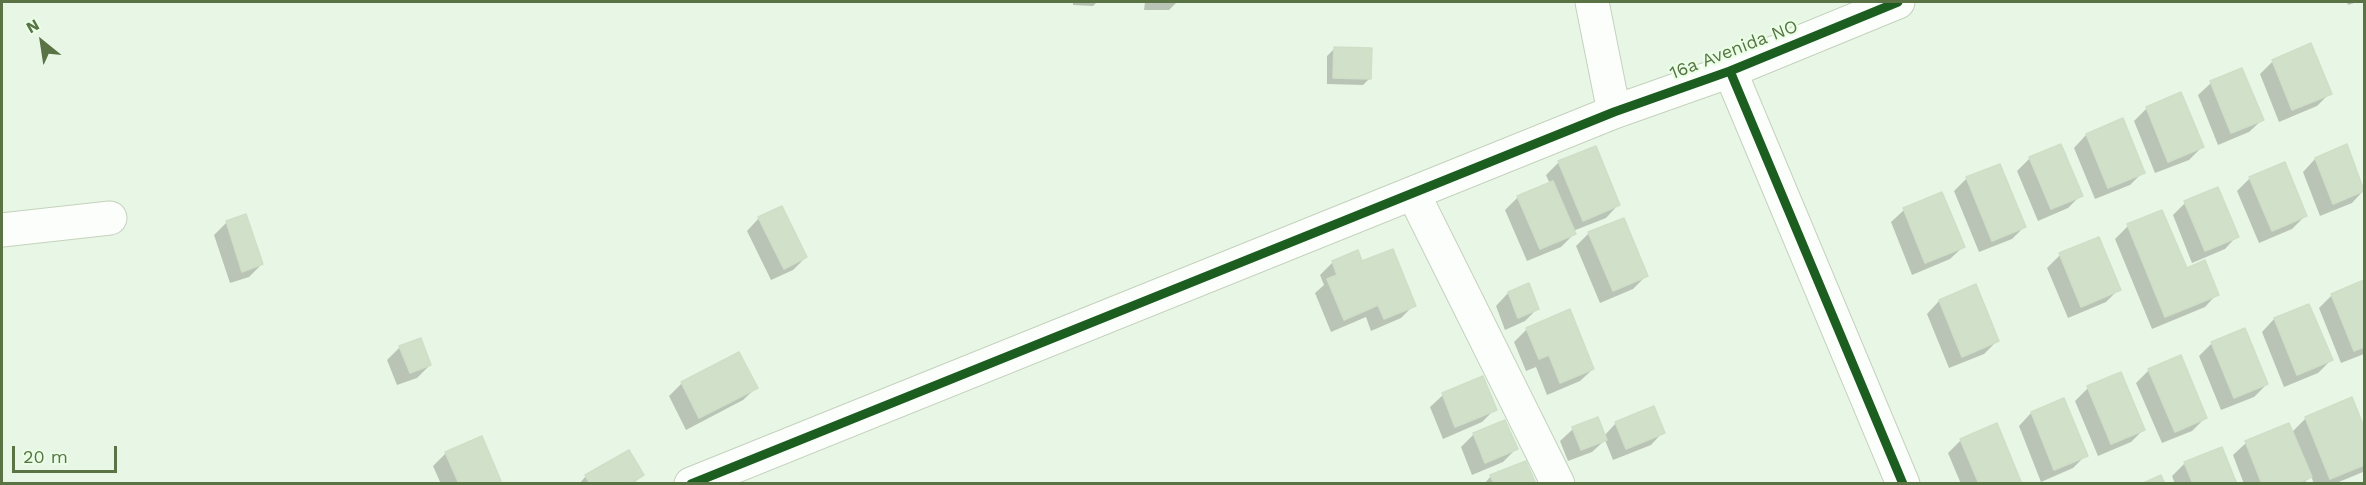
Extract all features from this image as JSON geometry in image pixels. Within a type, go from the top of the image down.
[{"type":"street","points":[[1592,2],[1614,112]]},
{"type":"street","name":"16a Avenida NO","points":[[691,483],[1614,112],[1730,71],[1898,2]]},
{"type":"street","points":[[1730,71],[1903,483]]},
{"type":"street","points":[[1413,193],[1558,483]]},
{"type":"street","points":[[2,230],[110,218]]},
{"type":"building","points":[[2311,43],[2332,94],[2292,110],[2272,60]]},
{"type":"building","points":[[1334,47],[1372,48],[1371,79],[1333,78]]},
{"type":"building","points":[[2242,68],[2264,120],[2231,133],[2210,81]]},
{"type":"building","points":[[2181,92],[2204,147],[2168,162],[2146,107]]},
{"type":"building","points":[[2123,118],[2145,173],[2108,188],[2086,134]]},
{"type":"building","points":[[2061,144],[2083,196],[2051,209],[2029,157]]},
{"type":"building","points":[[2347,144],[2364,191],[2333,204],[2315,158]]},
{"type":"building","points":[[1596,146],[1620,205],[1583,221],[1558,161]]},
{"type":"building","points":[[2285,162],[2307,216],[2272,231],[2249,177]]},
{"type":"building","points":[[2000,164],[2026,227],[1992,241],[1966,177]]},
{"type":"building","points":[[1553,181],[1576,234],[1540,249],[1517,196]]},
{"type":"building","points":[[2218,187],[2239,237],[2205,251],[2184,201]]},
{"type":"building","points":[[1942,192],[1965,247],[1925,263],[1903,208]]},
{"type":"building","points":[[782,206],[807,257],[784,269],[758,217]]},
{"type":"building","points":[[2162,210],[2187,268],[2205,260],[2219,295],[2165,317],[2127,224]]},
{"type":"building","points":[[246,214],[263,264],[242,272],[226,221]]},
{"type":"building","points":[[1624,218],[1648,276],[1613,291],[1588,232]]},
{"type":"building","points":[[2099,237],[2121,290],[2081,307],[2059,253]]},
{"type":"building","points":[[1393,249],[1416,306],[1384,319],[1378,305],[1344,320],[1327,279],[1337,275],[1332,261],[1358,250],[1362,261]]},
{"type":"building","points":[[2364,280],[2364,347],[2354,351],[2331,294]]},
{"type":"building","points":[[1529,283],[1539,309],[1518,318],[1508,292]]},
{"type":"building","points":[[1976,284],[1999,341],[1962,357],[1939,300]]},
{"type":"building","points":[[2309,304],[2333,360],[2297,375],[2274,318]]},
{"type":"building","points":[[1570,309],[1594,369],[1560,383],[1549,355],[1539,359],[1526,328]]},
{"type":"building","points":[[2245,328],[2268,384],[2234,398],[2211,342]]},
{"type":"building","points":[[421,338],[431,365],[410,373],[399,346]]},
{"type":"building","points":[[739,352],[758,388],[699,418],[681,382]]},
{"type":"building","points":[[2181,355],[2207,418],[2175,432],[2148,369]]},
{"type":"building","points":[[2121,372],[2145,430],[2111,444],[2087,386]]},
{"type":"building","points":[[1483,376],[1497,410],[1455,427],[1442,393]]},
{"type":"building","points":[[2352,397],[2364,427],[2364,465],[2330,479],[2305,417]]},
{"type":"building","points":[[2064,398],[2088,456],[2054,470],[2031,412]]},
{"type":"building","points":[[1654,406],[1665,433],[1626,449],[1615,422]]},
{"type":"building","points":[[1598,417],[1607,440],[1581,450],[1572,427]]},
{"type":"building","points":[[1505,420],[1518,449],[1485,463],[1473,433]]},
{"type":"building","points":[[1997,423],[2022,484],[1979,484],[1960,439]]},
{"type":"building","points":[[2289,423],[2312,477],[2296,484],[2262,484],[2245,441]]},
{"type":"building","points":[[482,436],[501,481],[495,484],[459,484],[445,452]]},
{"type":"building","points":[[2222,447],[2237,484],[2193,484],[2184,462]]},
{"type":"building","points":[[629,450],[644,475],[629,484],[590,484],[585,475]]},
{"type":"building","points":[[1526,461],[1536,484],[1494,484],[1490,475]]},
{"type":"building","points":[[2161,475],[2165,484],[2141,484]]},
{"type":"cycle path","points":[[691,484],[1614,112],[1730,71],[1898,2]]},
{"type":"cycle path","points":[[1730,71],[1903,484]]}]
